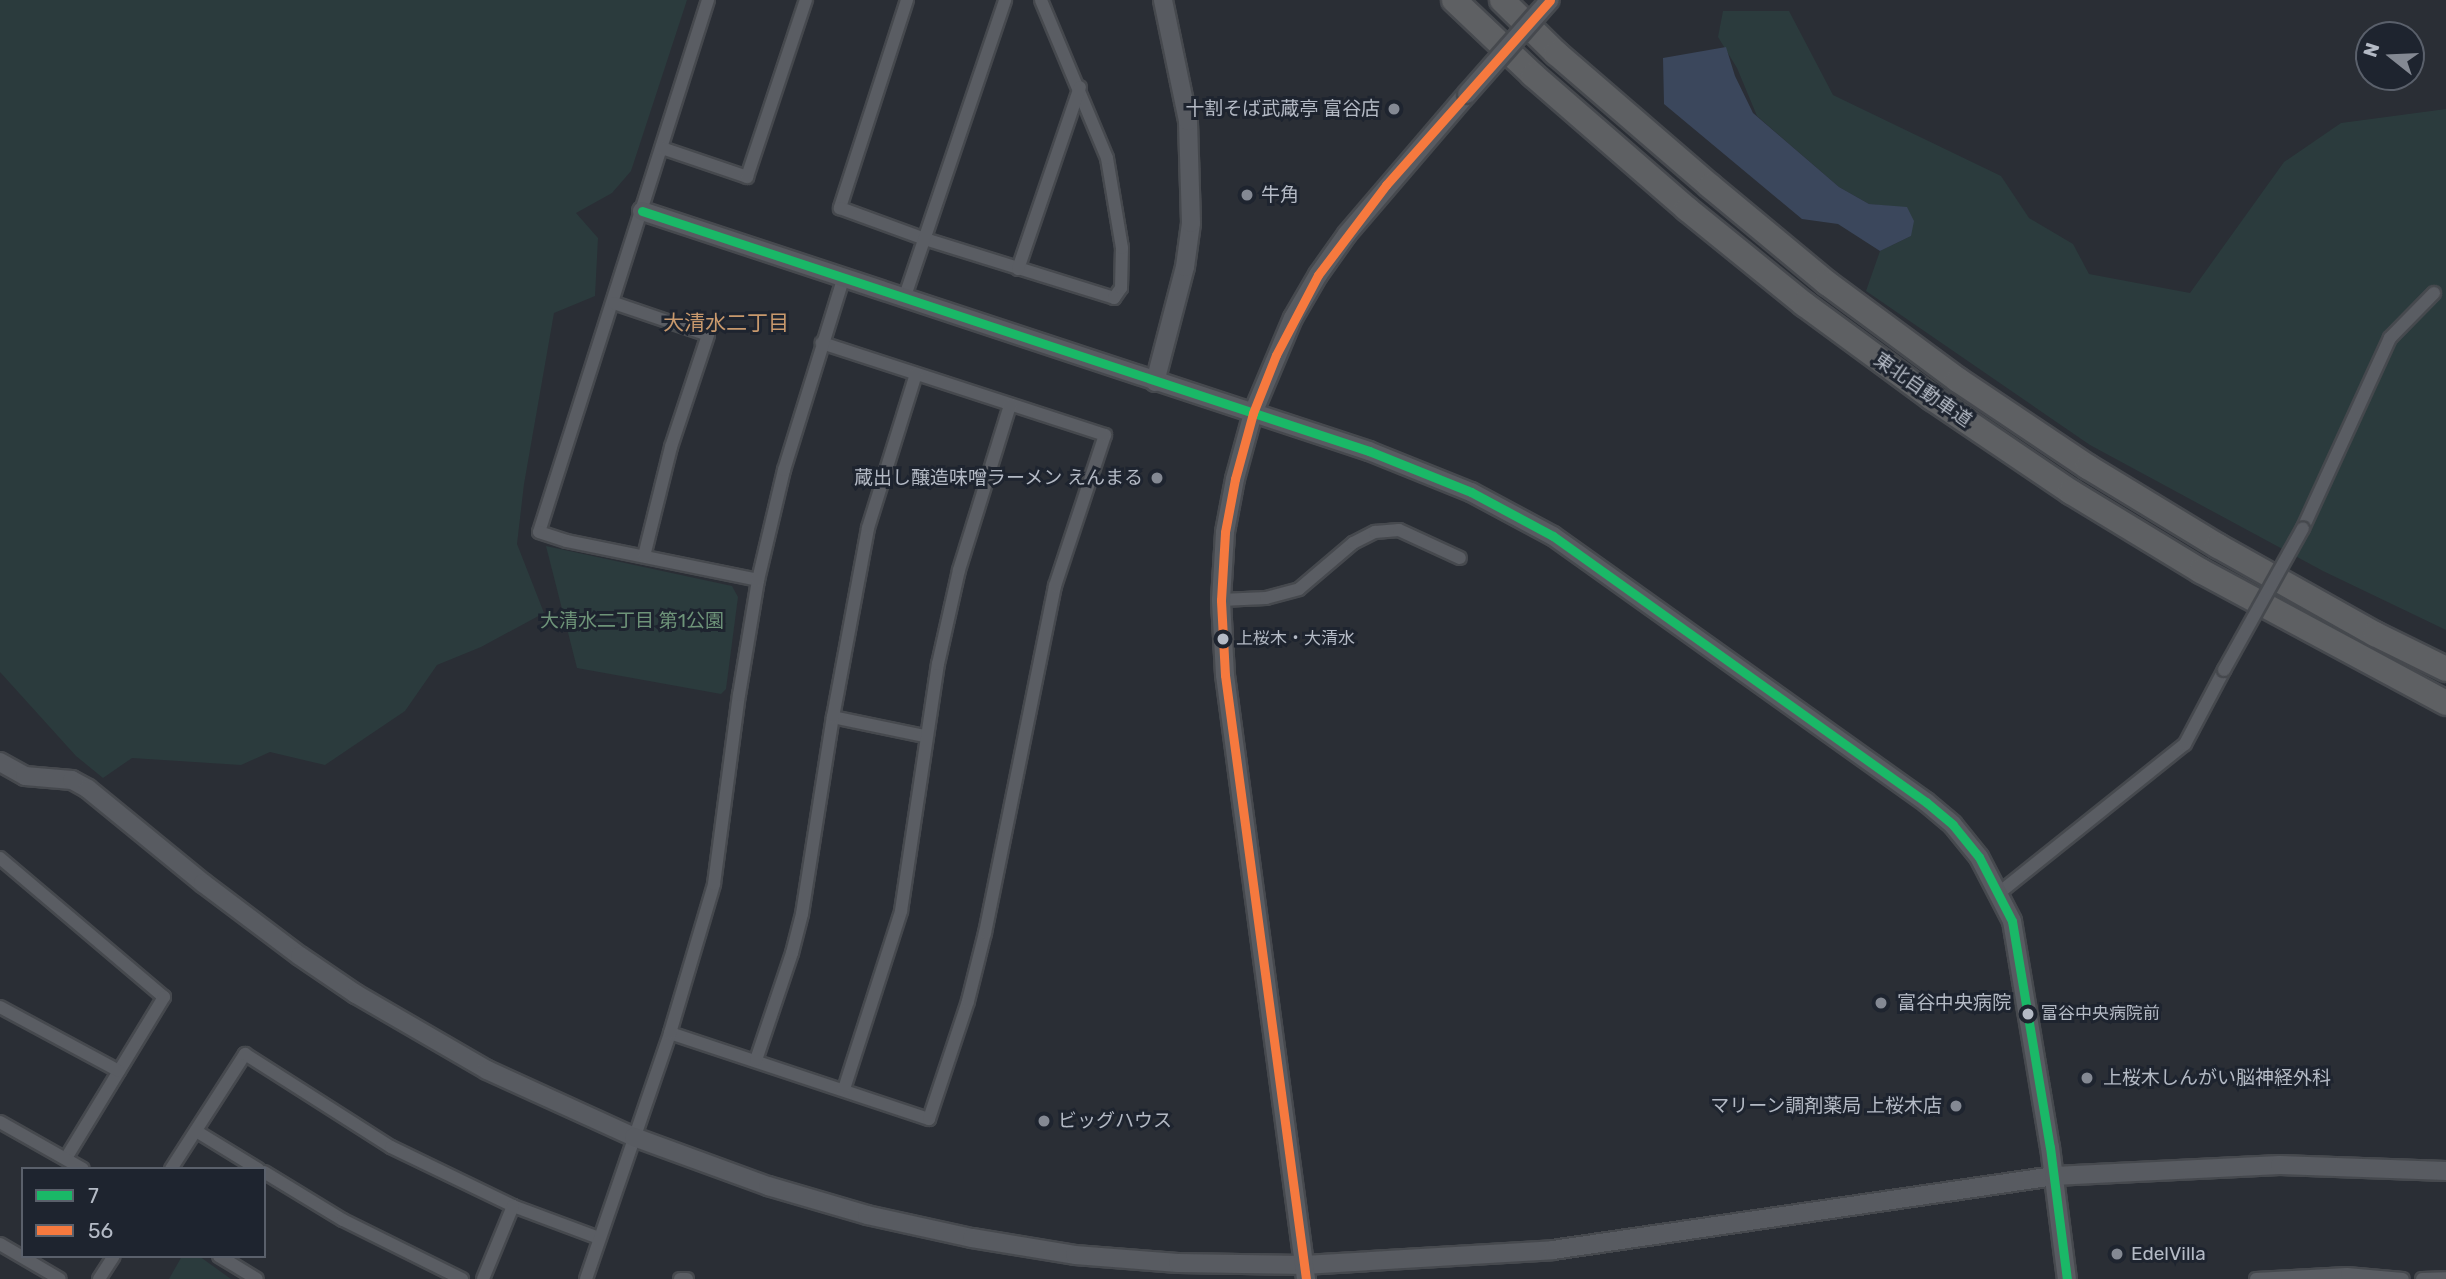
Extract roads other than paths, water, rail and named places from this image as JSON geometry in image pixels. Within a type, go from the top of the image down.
[{"type":"highway","name":"東北自動車道","points":[[1454,0],[1533,75],[1687,209],[1804,304],[1932,398],[2071,492],[2201,571],[2446,702]]},
{"type":"highway","name":"東北自動車道","points":[[1502,0],[1556,52],[1710,186],[1828,283],[1958,380],[2088,467],[2218,546],[2375,634],[2446,669]]},
{"type":"street","points":[[708,0],[614,303],[539,532],[568,541],[758,580]]},
{"type":"street","points":[[662,148],[747,177],[806,0]]},
{"type":"street","points":[[908,0],[840,208],[925,239],[1114,298],[1121,288],[1122,248],[1107,158],[1041,0]]},
{"type":"street","points":[[904,299],[1005,0]]},
{"type":"street","points":[[1156,382],[1185,267],[1191,223],[1188,121],[1163,0]]},
{"type":"street","points":[[1305,1272],[1225,675],[1221,600],[1225,532],[1234,480],[1253,413],[1293,318],[1318,275],[1387,186],[1550,0]]},
{"type":"street","points":[[1018,269],[1080,88]]},
{"type":"street","points":[[642,211],[1438,477],[1553,536],[1926,802],[1953,825],[1979,857],[1999,893],[2018,945],[2067,1279]]},
{"type":"street","points":[[586,1279],[670,1033],[714,884],[739,695],[758,580],[784,470],[843,279]]},
{"type":"street","points":[[1999,893],[2185,744],[2303,528],[2390,338],[2434,293]]},
{"type":"street","points":[[614,303],[708,335],[671,447],[644,556]]},
{"type":"street","points":[[670,1033],[929,1119],[968,1001],[985,933],[1055,586],[1105,435],[822,342]]},
{"type":"street","points":[[756,1060],[800,925],[833,718],[868,528],[916,374]]},
{"type":"street","points":[[844,1089],[901,911],[925,736],[959,570],[1010,405]]},
{"type":"street","points":[[1221,600],[1266,598],[1299,589],[1353,543],[1374,532],[1399,530],[1460,558]]},
{"type":"street","points":[[833,718],[925,736]]},
{"type":"street","points":[[0,762],[25,776],[72,780],[89,789],[203,883],[300,956],[356,993],[487,1070],[634,1137],[768,1186],[867,1215],[972,1238],[1075,1255],[1305,1272],[1553,1250],[2054,1176],[2280,1165],[2446,1171]]},
{"type":"street","points":[[0,859],[163,997],[66,1158]]},
{"type":"street","points":[[0,1007],[119,1071]]},
{"type":"street","points":[[172,1167],[245,1054],[391,1147],[513,1206],[599,1238]]},
{"type":"street","points":[[0,1122],[80,1167]]},
{"type":"street","points":[[195,1131],[255,1167]]},
{"type":"street","points":[[266,1173],[343,1220],[463,1279]]},
{"type":"street","points":[[484,1279],[513,1206]]},
{"type":"street","points":[[0,1244],[21,1256]]},
{"type":"street","points":[[24,1258],[60,1279]]},
{"type":"street","points":[[99,1279],[113,1258]]},
{"type":"street","points":[[222,1258],[252,1278]]},
{"type":"street","points":[[2422,1279],[2446,1278]]},
{"type":"street","points":[[680,1279],[687,1279]]},
{"type":"street","points":[[2256,1279],[2403,1279]]},
{"type":"water","points":[[1726,47],[1735,76],[1753,113],[1839,187],[1869,204],[1907,207],[1914,221],[1911,236],[1880,251],[1838,224],[1802,219],[1664,104],[1663,58]]},
{"type":"place","name":"十割そば武蔵亭 富谷店","points":[[1394,109]]},
{"type":"place","name":"牛角","points":[[1247,195]]},
{"type":"place","name":"蔵出し醸造味噌ラーメン えんまる","points":[[1157,478]]},
{"type":"place","name":"上桜木・大清水","points":[[1223,639]]},
{"type":"place","name":"富谷中央病院","points":[[1881,1003]]},
{"type":"place","name":"富谷中央病院前","points":[[2028,1014]]},
{"type":"place","name":"上桜木しんがい脳神経外科","points":[[2087,1078]]},
{"type":"place","name":"マリーン調剤薬局 上桜木店","points":[[1956,1106]]},
{"type":"place","name":"ビッグハウス","points":[[1044,1121]]},
{"type":"place","name":"EdelVilla","points":[[2117,1254]]},
{"type":"district","name":"大清水二丁目","points":[[726,323]]},
{"type":"park label","name":"大清水二丁目 第1公園","points":[[632,621]]}]
